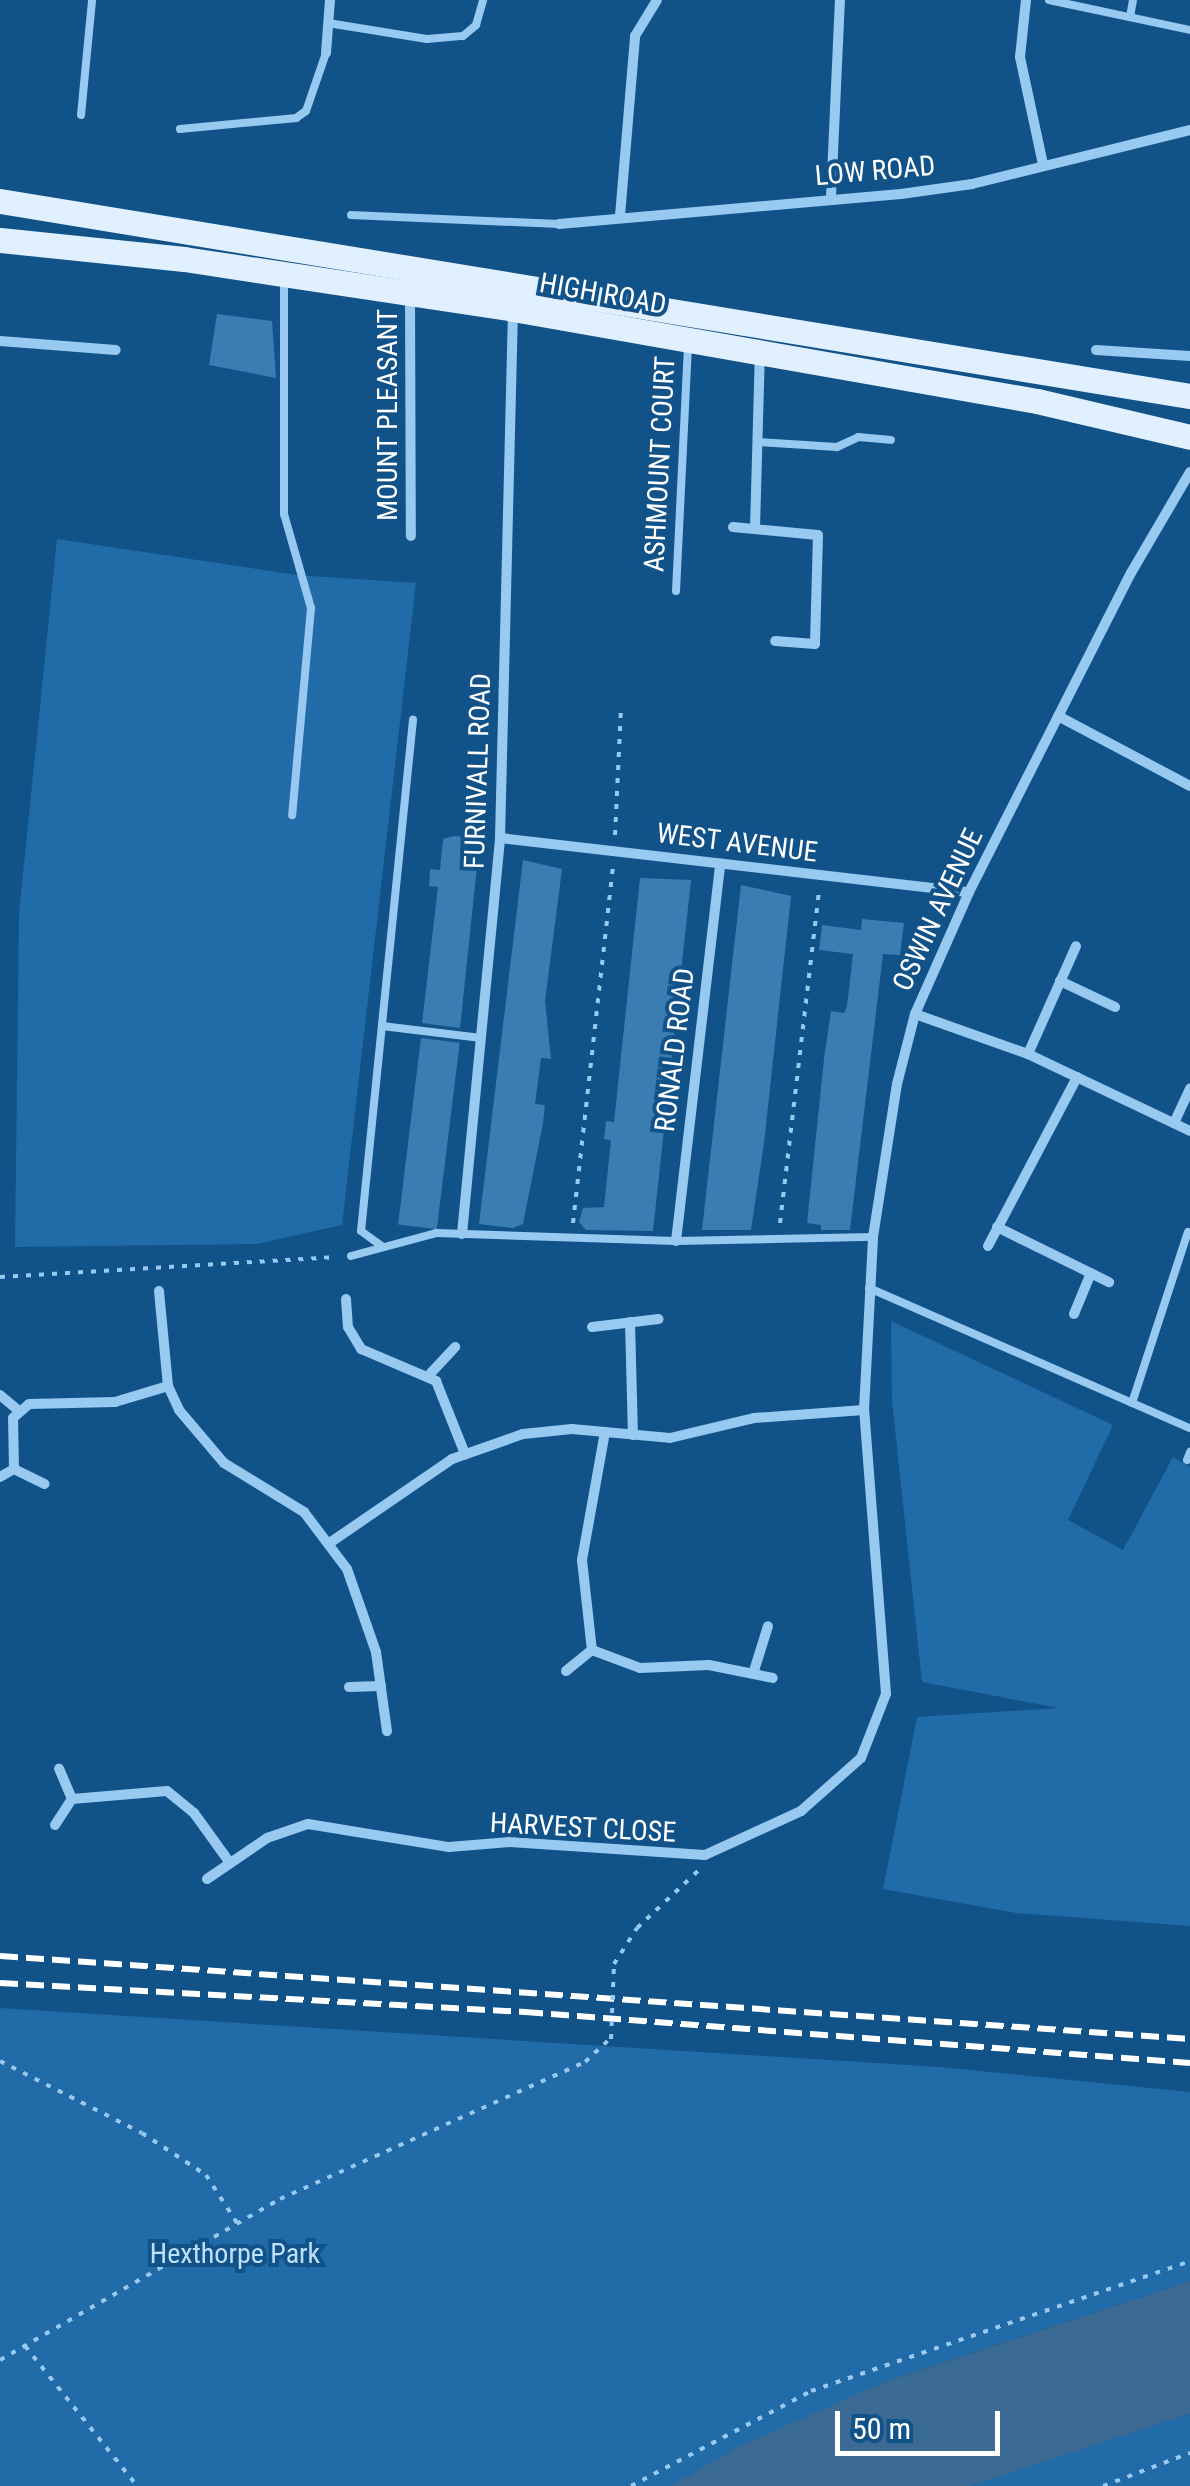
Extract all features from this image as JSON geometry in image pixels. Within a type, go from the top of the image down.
[{"type":"main road","name":"HIGH ROAD","points":[[0,202],[995,363]]},
{"type":"main road","name":"HIGH ROAD","points":[[0,240],[284,275],[513,309],[1037,400],[1190,437]]},
{"type":"main road","points":[[995,363],[1190,396]]},
{"type":"main road","points":[[995,363],[1027,378],[1190,418]]},
{"type":"street","points":[[326,54],[330,0]]},
{"type":"street","points":[[620,216],[635,36],[657,0]]},
{"type":"street","points":[[831,197],[840,0]]},
{"type":"street","points":[[1026,0],[1020,57],[1043,164]]},
{"type":"street","name":"LOW ROAD","points":[[558,224],[972,184],[1190,130]]},
{"type":"street","name":"MOUNT PLEASANT","points":[[410,294],[411,536]]},
{"type":"street","name":"FURNIVALL ROAD","points":[[462,1234],[500,838],[513,309]]},
{"type":"street","points":[[0,341],[116,350]]},
{"type":"street","points":[[1096,350],[1190,356]]},
{"type":"street","points":[[755,528],[760,354]]},
{"type":"street","name":"OSWIN AVENUE","points":[[864,1410],[873,1236],[915,1014],[969,892],[1058,716],[1190,472]]},
{"type":"street","points":[[732,526],[818,535],[815,644],[775,641]]},
{"type":"street","points":[[1058,716],[1190,786]]},
{"type":"street","name":"WEST AVENUE","points":[[500,838],[969,892]]},
{"type":"street","name":"RONALD ROAD","points":[[676,1240],[720,864]]},
{"type":"street","points":[[1028,1054],[1076,946]]},
{"type":"street","points":[[1060,980],[1115,1007]]},
{"type":"street","points":[[915,1014],[1028,1054],[1190,1131]]},
{"type":"street","points":[[988,1246],[1077,1077]]},
{"type":"street","points":[[1174,1123],[1190,1089]]},
{"type":"street","points":[[997,1227],[1108,1282]]},
{"type":"street","points":[[1074,1314],[1091,1274]]},
{"type":"street","points":[[159,1291],[168,1386],[197,1434],[224,1463],[304,1512],[332,1542],[358,1592],[381,1686],[387,1730]]},
{"type":"street","points":[[346,1300],[348,1327],[361,1349],[430,1374],[465,1454]]},
{"type":"street","points":[[592,1327],[659,1319]]},
{"type":"street","points":[[630,1322],[633,1435]]},
{"type":"street","points":[[430,1374],[455,1347]]},
{"type":"street","points":[[18,1410],[44,1401],[115,1402],[168,1386]]},
{"type":"street","points":[[0,1394],[18,1410]]},
{"type":"street","points":[[14,1469],[18,1410]]},
{"type":"street","points":[[332,1542],[465,1454],[536,1432],[604,1432],[670,1438],[754,1418],[864,1410]]},
{"type":"street","name":"HARVEST CLOSE","points":[[207,1879],[267,1838],[308,1824],[449,1848],[510,1842],[705,1856],[748,1840],[827,1794],[861,1758],[881,1718],[886,1664],[864,1410]]},
{"type":"street","points":[[592,1650],[582,1560],[604,1432]]},
{"type":"street","points":[[0,1476],[14,1469]]},
{"type":"street","points":[[14,1469],[45,1484]]},
{"type":"street","points":[[753,1674],[768,1626]]},
{"type":"street","points":[[566,1670],[592,1650]]},
{"type":"street","points":[[592,1650],[640,1668],[709,1664],[773,1678]]},
{"type":"street","points":[[350,1688],[381,1686]]},
{"type":"street","points":[[59,1769],[72,1799]]},
{"type":"street","points":[[72,1799],[167,1790],[194,1813],[230,1863]]},
{"type":"street","points":[[55,1825],[72,1799]]},
{"type":"lane","points":[[81,115],[92,0]]},
{"type":"lane","points":[[328,23],[427,39],[463,36],[476,25],[483,0]]},
{"type":"lane","points":[[1049,0],[1190,30]]},
{"type":"lane","points":[[1130,18],[1132,0]]},
{"type":"lane","points":[[180,129],[296,118],[306,110],[326,54]]},
{"type":"lane","points":[[352,215],[558,224]]},
{"type":"lane","points":[[284,275],[284,514],[311,608],[292,815]]},
{"type":"lane","name":"ASHMOUNT COURT","points":[[676,591],[688,340]]},
{"type":"lane","points":[[758,442],[836,446],[858,438],[891,440]]},
{"type":"lane","points":[[383,1247],[361,1230],[413,720]]},
{"type":"lane","points":[[382,1026],[481,1038]]},
{"type":"lane","points":[[1132,1402],[1188,1232]]},
{"type":"lane","points":[[351,1256],[436,1233],[676,1240],[873,1236]]},
{"type":"lane","points":[[869,1288],[1190,1428]]},
{"type":"path","points":[[572,1238],[614,852],[621,710]]},
{"type":"path","points":[[778,1238],[821,875]]},
{"type":"path","points":[[0,1277],[351,1256]]},
{"type":"path","points":[[0,2360],[238,2224],[585,2062],[611,2039],[614,1964],[637,1928],[696,1880],[705,1856]]},
{"type":"path","points":[[0,2061],[142,2133],[206,2175],[238,2224]]},
{"type":"path","points":[[630,2486],[811,2392],[1190,2261]]},
{"type":"path","points":[[25,2346],[138,2486]]},
{"type":"path","points":[[1103,2486],[1190,2453]]},
{"type":"green space","points":[[57,539],[297,575],[416,583],[342,1225],[257,1244],[15,1247],[19,913]]},
{"type":"green space","points":[[891,1321],[1113,1425],[1068,1520],[1123,1550],[1173,1457],[1190,1467],[1190,1926],[1016,1913],[883,1889],[917,1717],[1058,1708],[922,1682],[892,1401]]},
{"type":"green space","name":"Hexthorpe Park","points":[[0,2008],[940,2067],[1190,2092],[1190,2281],[887,2381],[671,2486],[0,2486]]},
{"type":"green space","points":[[1190,2414],[1190,2486],[971,2486],[1009,2470]]},
{"type":"shaded area","points":[[1190,2281],[1190,2414],[971,2486],[671,2486],[742,2445],[887,2381]]},
{"type":"building","points":[[217,314],[272,321],[276,378],[209,365]]},
{"type":"building","points":[[480,838],[460,1028],[422,1023],[438,887],[429,886],[430,869],[440,870],[443,839]]},
{"type":"building","points":[[523,860],[562,869],[545,1001],[551,1059],[541,1058],[535,1104],[545,1105],[543,1123],[523,1224],[513,1228],[479,1224]]},
{"type":"building","points":[[640,878],[691,880],[653,1231],[586,1230],[579,1222],[583,1208],[604,1207],[611,1140],[604,1139],[606,1121],[614,1122]]},
{"type":"building","points":[[741,885],[791,896],[764,1143],[751,1230],[702,1230]]},
{"type":"building","points":[[862,919],[904,923],[900,955],[883,954],[850,1230],[821,1230],[821,1225],[807,1223],[824,1059],[831,1011],[844,1013],[847,1006],[853,954],[819,950],[822,925],[861,930]]},
{"type":"building","points":[[421,1038],[460,1043],[437,1229],[398,1225]]},
{"type":"railway","points":[[0,1956],[1190,2039]]},
{"type":"railway","points":[[0,1983],[525,2012],[1190,2063]]}]
